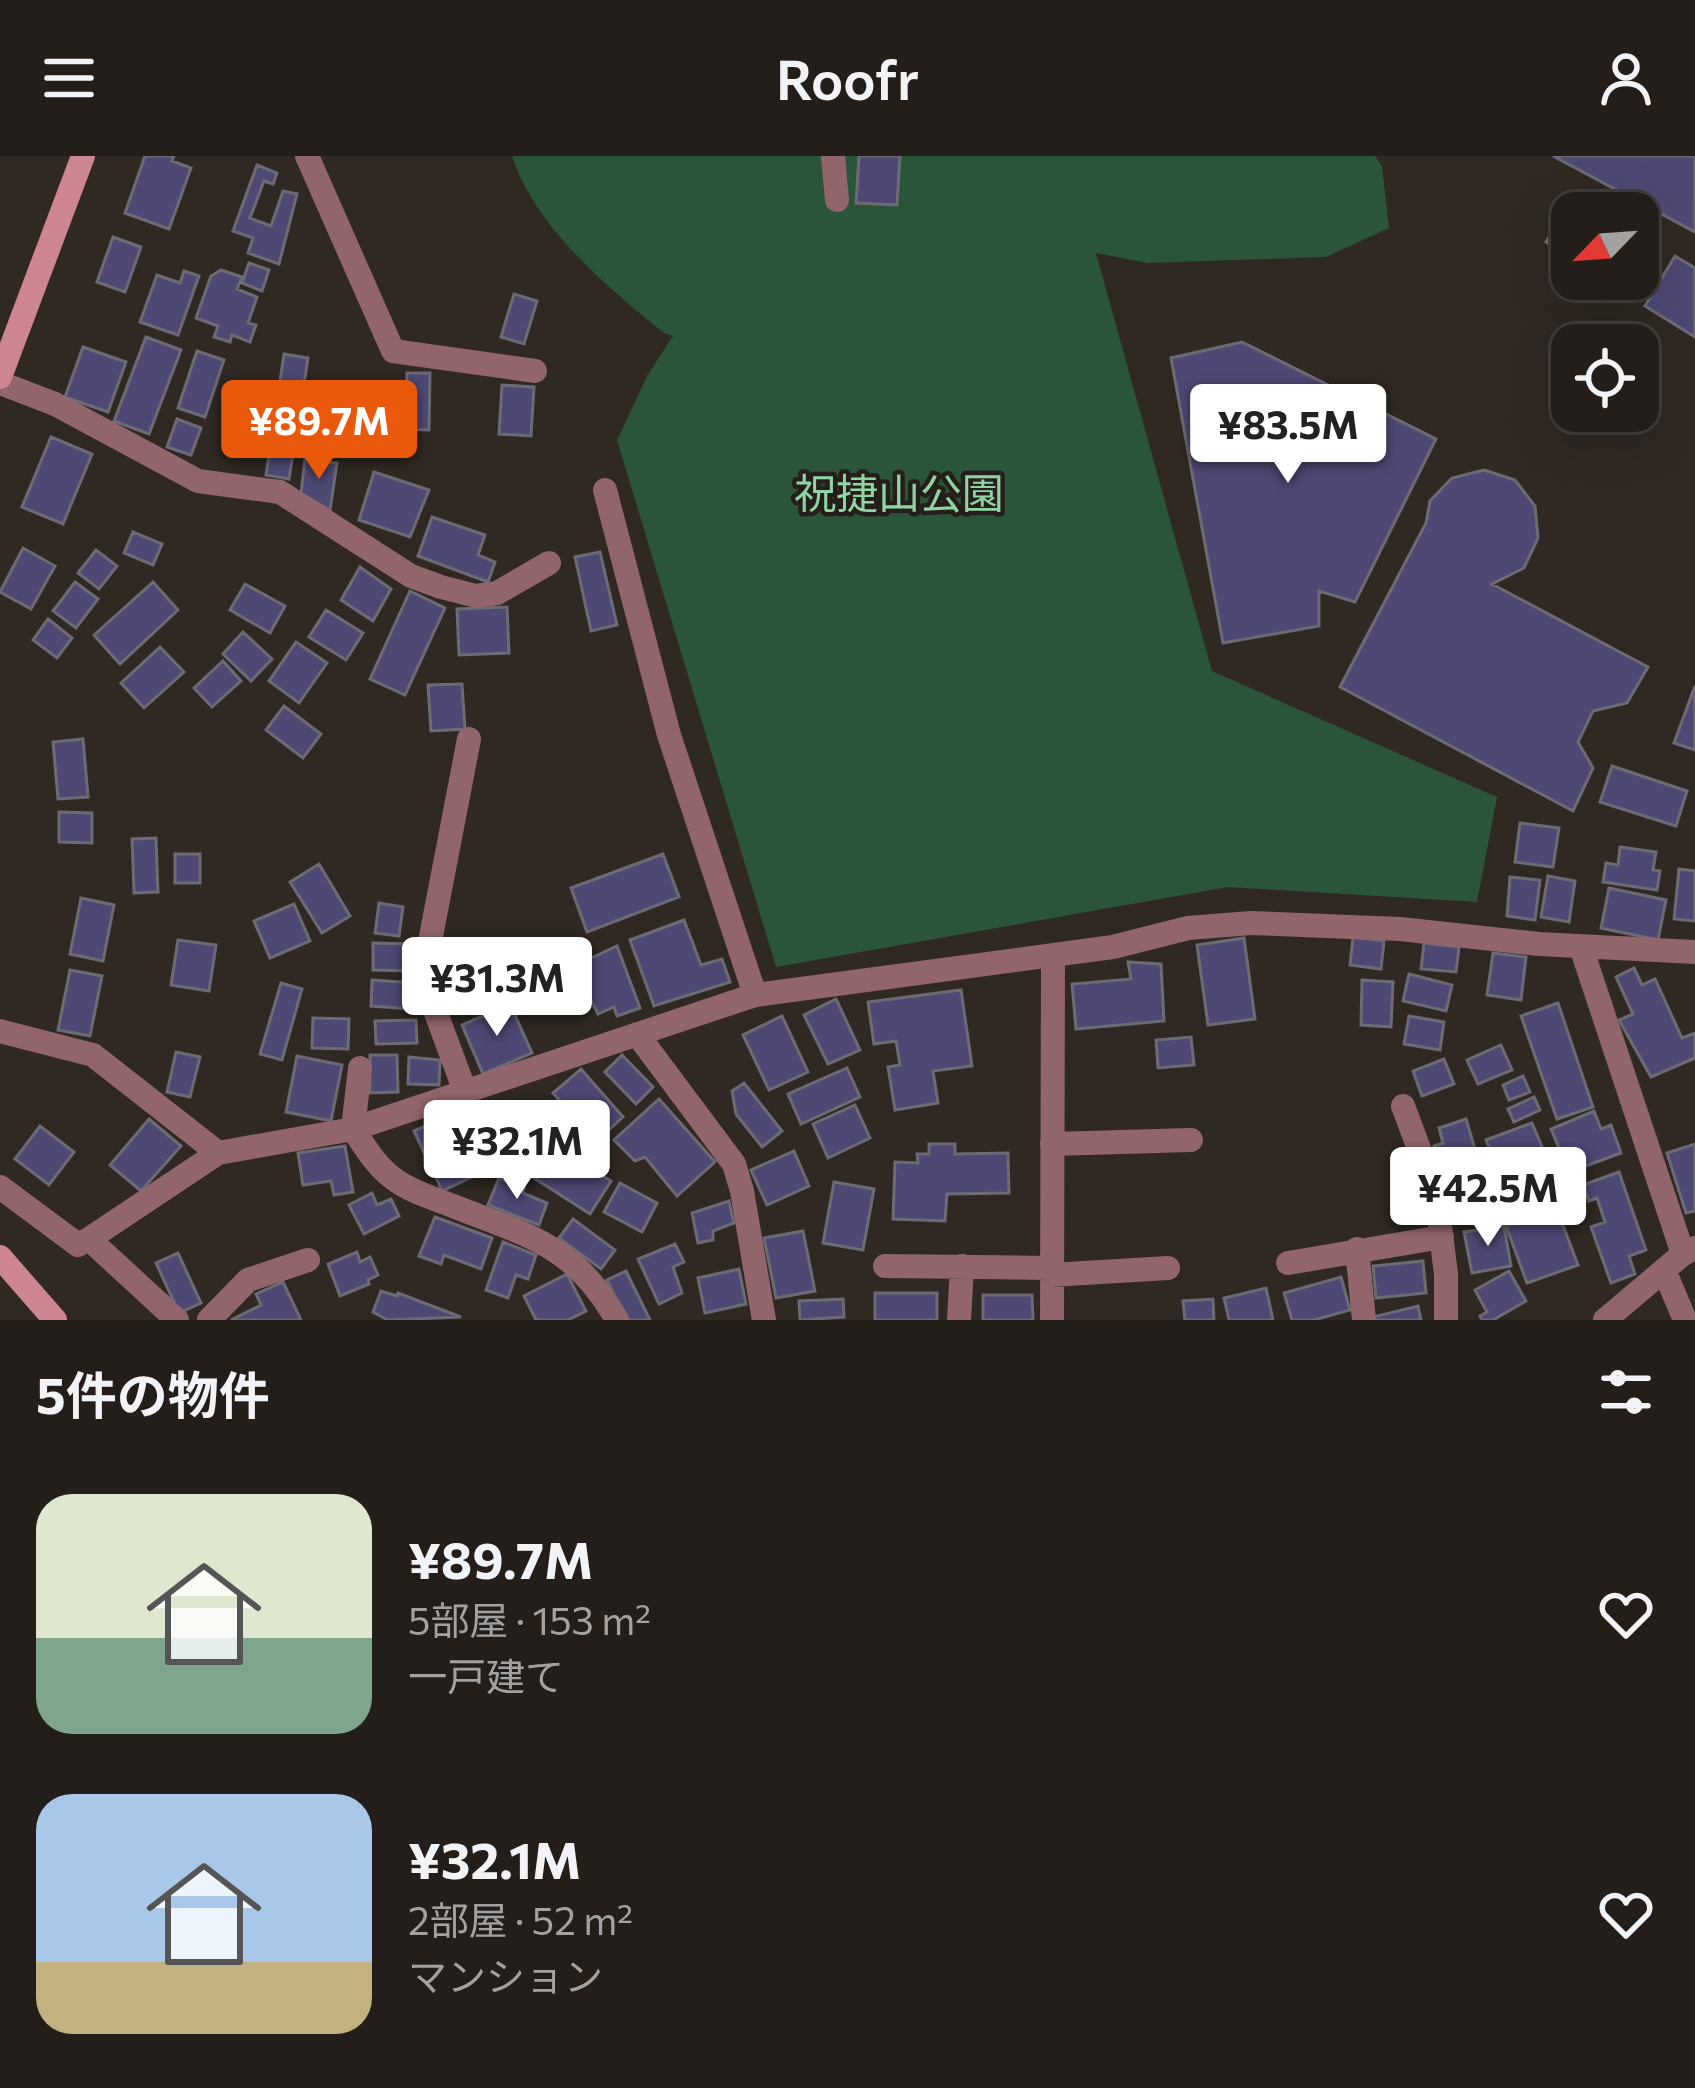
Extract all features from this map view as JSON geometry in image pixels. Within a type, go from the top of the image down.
[{"type":"main road","points":[[0,380],[83,156]]},
{"type":"main road","points":[[0,1257],[55,1320]]},
{"type":"street","points":[[307,156],[393,351],[535,371]]},
{"type":"street","points":[[833,156],[837,200]]},
{"type":"street","points":[[0,380],[55,404],[197,481],[280,493],[411,576],[441,587],[476,596],[496,593],[549,563]]},
{"type":"street","points":[[604,490],[669,735],[755,995]]},
{"type":"street","points":[[466,1094],[423,978],[469,739]]},
{"type":"street","points":[[0,1187],[78,1245],[218,1153],[352,1129],[755,995],[1053,956],[1188,928],[1251,923],[1400,929],[1581,947],[1695,952]]},
{"type":"street","points":[[1581,947],[1681,1257],[1685,1320]]},
{"type":"street","points":[[1052,1320],[1053,956]]},
{"type":"street","points":[[0,1030],[93,1055],[218,1153]]},
{"type":"street","points":[[637,1034],[734,1164],[742,1191],[758,1319]]},
{"type":"street","points":[[360,1068],[352,1129],[376,1163],[396,1181],[566,1255],[598,1286],[617,1320]]},
{"type":"street","points":[[1403,1106],[1436,1194],[1446,1320]]},
{"type":"street","points":[[1052,1144],[1190,1140]]},
{"type":"street","points":[[1288,1263],[1442,1237]]},
{"type":"street","points":[[89,1239],[177,1320]]},
{"type":"street","points":[[1358,1249],[1364,1320]]},
{"type":"street","points":[[1605,1320],[1681,1257]]},
{"type":"street","points":[[209,1320],[248,1280],[308,1260]]},
{"type":"street","points":[[885,1266],[1051,1271],[1168,1268]]},
{"type":"street","points":[[959,1320],[962,1266]]},
{"type":"green space","name":"祝捷山公園","points":[[512,156],[1375,156],[1382,166],[1389,228],[1326,257],[1147,263],[1096,253],[1212,671],[1497,797],[1477,902],[1228,887],[776,967],[617,440],[647,376],[673,336],[642,315],[575,254],[537,207]]},
{"type":"building","points":[[145,156],[174,156],[172,161],[191,168],[169,229],[125,213]]},
{"type":"building","points":[[859,156],[900,156],[897,205],[856,203]]},
{"type":"building","points":[[1553,156],[1695,156],[1695,232],[1659,213],[1659,192],[1620,192]]},
{"type":"building","points":[[257,165],[277,173],[273,184],[264,181],[250,218],[271,226],[283,191],[297,194],[279,264],[248,253],[253,238],[233,231]]},
{"type":"building","points":[[113,237],[141,247],[125,292],[97,282]]},
{"type":"building","points":[[1675,256],[1695,268],[1695,337],[1645,306],[1649,300],[1659,300],[1659,283]]},
{"type":"building","points":[[249,263],[269,270],[262,291],[242,283]]},
{"type":"building","points":[[221,270],[242,277],[237,289],[257,297],[248,323],[256,325],[250,342],[232,335],[230,342],[214,337],[218,326],[196,318],[211,276]]},
{"type":"building","points":[[184,271],[199,276],[178,335],[140,322],[157,275],[180,283]]},
{"type":"building","points":[[514,294],[537,301],[524,344],[501,337]]},
{"type":"building","points":[[146,337],[181,350],[149,434],[114,421]]},
{"type":"building","points":[[1242,342],[1436,439],[1355,602],[1319,591],[1319,626],[1223,643],[1171,358]]},
{"type":"building","points":[[83,347],[126,362],[108,412],[65,397]]},
{"type":"building","points":[[197,351],[224,360],[205,417],[178,408]]},
{"type":"building","points":[[284,354],[308,358],[289,479],[266,475]]},
{"type":"building","points":[[407,373],[430,373],[429,430],[406,429]]},
{"type":"building","points":[[502,385],[534,387],[531,436],[499,434]]},
{"type":"building","points":[[238,391],[259,398],[251,425],[230,419]]},
{"type":"building","points":[[177,419],[201,428],[191,455],[167,447]]},
{"type":"building","points":[[51,437],[92,454],[63,524],[22,507]]},
{"type":"building","points":[[305,459],[337,463],[330,510],[301,494]]},
{"type":"building","points":[[1484,470],[1515,480],[1535,506],[1538,538],[1524,568],[1492,584],[1648,667],[1627,703],[1593,711],[1578,742],[1593,768],[1573,811],[1340,687],[1426,523],[1430,501],[1452,478]]},
{"type":"building","points":[[374,472],[429,490],[410,537],[359,520]]},
{"type":"building","points":[[432,517],[485,535],[478,555],[495,562],[488,582],[418,556]]},
{"type":"building","points":[[133,532],[162,544],[153,565],[124,553]]},
{"type":"building","points":[[23,548],[55,566],[31,609],[0,592]]},
{"type":"building","points":[[96,550],[117,566],[99,589],[78,573]]},
{"type":"building","points":[[600,552],[617,625],[591,631],[575,557]]},
{"type":"building","points":[[360,567],[391,589],[373,621],[341,600]]},
{"type":"building","points":[[75,582],[98,599],[76,628],[53,611]]},
{"type":"building","points":[[153,582],[178,610],[120,664],[94,635]]},
{"type":"building","points":[[245,584],[285,606],[270,633],[230,610]]},
{"type":"building","points":[[410,591],[445,608],[405,695],[370,679]]},
{"type":"building","points":[[507,607],[509,653],[459,655],[457,609]]},
{"type":"building","points":[[326,610],[363,633],[346,660],[309,637]]},
{"type":"building","points":[[48,619],[72,638],[57,658],[33,640]]},
{"type":"building","points":[[243,632],[272,659],[251,681],[223,654]]},
{"type":"building","points":[[296,642],[327,663],[299,703],[269,681]]},
{"type":"building","points":[[160,647],[184,672],[144,708],[121,683]]},
{"type":"building","points":[[223,661],[241,681],[212,707],[194,688]]},
{"type":"building","points":[[462,684],[465,729],[431,731],[428,685]]},
{"type":"building","points":[[1695,686],[1695,750],[1674,743]]},
{"type":"building","points":[[284,706],[321,734],[303,758],[266,730]]},
{"type":"building","points":[[83,739],[88,797],[58,799],[53,742]]},
{"type":"building","points":[[1612,766],[1687,791],[1676,826],[1600,802]]},
{"type":"building","points":[[59,812],[92,813],[92,843],[59,842]]},
{"type":"building","points":[[1520,823],[1559,828],[1553,867],[1515,862]]},
{"type":"building","points":[[156,838],[158,892],[134,893],[132,839]]},
{"type":"building","points":[[1620,847],[1656,852],[1657,890],[1603,882],[1606,863],[1618,865]]},
{"type":"building","points":[[175,854],[200,854],[200,883],[175,883]]},
{"type":"building","points":[[663,854],[679,897],[587,932],[571,888]]},
{"type":"building","points":[[319,864],[350,916],[322,933],[290,882]]},
{"type":"building","points":[[1679,869],[1695,871],[1695,921],[1674,919]]},
{"type":"building","points":[[1548,876],[1575,881],[1569,922],[1541,917]]},
{"type":"building","points":[[1510,877],[1540,880],[1535,920],[1507,916]]},
{"type":"building","points":[[1609,888],[1666,900],[1658,940],[1601,928]]},
{"type":"building","points":[[81,898],[114,905],[103,961],[70,954]]},
{"type":"building","points":[[379,903],[403,907],[399,936],[375,933]]},
{"type":"building","points":[[294,904],[310,941],[270,958],[254,921]]},
{"type":"building","points":[[684,920],[701,965],[722,959],[730,982],[654,1006],[630,940]]},
{"type":"building","points":[[1353,937],[1384,941],[1381,969],[1350,965]]},
{"type":"building","points":[[1244,938],[1255,1019],[1208,1025],[1197,945]]},
{"type":"building","points":[[178,940],[216,945],[209,991],[171,985]]},
{"type":"building","points":[[373,943],[411,944],[411,971],[373,970]]},
{"type":"building","points":[[1424,943],[1459,947],[1456,972],[1421,969]]},
{"type":"building","points":[[617,946],[640,1008],[617,1016],[614,1007],[598,1014],[574,966]]},
{"type":"building","points":[[1493,953],[1526,957],[1521,1000],[1487,995]]},
{"type":"building","points":[[1128,962],[1161,964],[1164,1021],[1076,1029],[1072,984],[1131,979]]},
{"type":"building","points":[[1634,968],[1642,985],[1655,979],[1682,1038],[1695,1033],[1695,1058],[1651,1077],[1619,1020],[1633,1014],[1616,977]]},
{"type":"building","points":[[70,970],[102,976],[90,1036],[58,1030]]},
{"type":"building","points":[[1409,974],[1452,985],[1446,1011],[1403,1001]]},
{"type":"building","points":[[372,980],[414,983],[412,1009],[371,1006]]},
{"type":"building","points":[[1362,980],[1393,982],[1391,1027],[1361,1025]]},
{"type":"building","points":[[281,983],[302,989],[282,1060],[260,1054]]},
{"type":"building","points":[[961,990],[972,1066],[933,1071],[938,1103],[895,1110],[888,1067],[900,1065],[896,1041],[874,1044],[868,1002]]},
{"type":"building","points":[[836,999],[860,1050],[828,1064],[804,1015]]},
{"type":"building","points":[[1558,1003],[1593,1107],[1557,1119],[1521,1016]]},
{"type":"building","points":[[510,1004],[532,1053],[483,1074],[462,1025]]},
{"type":"building","points":[[782,1016],[808,1072],[769,1090],[743,1035]]},
{"type":"building","points":[[1409,1016],[1444,1022],[1440,1050],[1404,1044]]},
{"type":"building","points":[[313,1018],[349,1019],[348,1049],[312,1048]]},
{"type":"building","points":[[416,1020],[417,1043],[376,1044],[375,1021]]},
{"type":"building","points":[[1191,1037],[1194,1065],[1158,1068],[1156,1040]]},
{"type":"building","points":[[1501,1045],[1512,1070],[1478,1084],[1467,1060]]},
{"type":"building","points":[[176,1052],[200,1057],[190,1097],[167,1092]]},
{"type":"building","points":[[370,1055],[397,1055],[398,1092],[370,1093]]},
{"type":"building","points":[[622,1055],[653,1087],[636,1104],[605,1072]]},
{"type":"building","points":[[297,1056],[342,1065],[331,1121],[286,1112]]},
{"type":"building","points":[[409,1057],[440,1060],[439,1085],[408,1084]]},
{"type":"building","points":[[1444,1059],[1454,1084],[1422,1096],[1413,1071]]},
{"type":"building","points":[[847,1068],[860,1097],[801,1124],[788,1094]]},
{"type":"building","points":[[581,1069],[623,1117],[596,1142],[553,1093]]},
{"type":"building","points":[[1523,1076],[1530,1092],[1509,1100],[1503,1085]]},
{"type":"building","points":[[744,1083],[782,1131],[762,1147],[736,1114],[732,1091]]},
{"type":"building","points":[[1534,1097],[1540,1110],[1514,1122],[1508,1109]]},
{"type":"building","points":[[659,1099],[715,1162],[677,1196],[645,1157],[635,1161],[614,1140]]},
{"type":"building","points":[[502,1102],[535,1135],[510,1159],[478,1126]]},
{"type":"building","points":[[855,1105],[870,1138],[828,1158],[813,1124]]},
{"type":"building","points":[[1594,1111],[1601,1129],[1611,1125],[1621,1153],[1569,1172],[1551,1129]]},
{"type":"building","points":[[452,1114],[464,1139],[426,1157],[414,1131]]},
{"type":"building","points":[[149,1119],[181,1146],[141,1191],[110,1165]]},
{"type":"building","points":[[1466,1119],[1475,1149],[1440,1162],[1434,1146],[1443,1143],[1439,1128]]},
{"type":"building","points":[[1532,1123],[1543,1149],[1496,1167],[1486,1140]]},
{"type":"building","points":[[40,1126],[74,1152],[49,1185],[15,1159]]},
{"type":"building","points":[[540,1136],[611,1181],[590,1214],[520,1169]]},
{"type":"building","points":[[475,1144],[487,1170],[442,1191],[431,1165]]},
{"type":"building","points":[[929,1144],[955,1144],[955,1154],[1008,1153],[1009,1193],[947,1194],[945,1221],[893,1219],[895,1162],[918,1163],[917,1154],[929,1154]]},
{"type":"building","points":[[1695,1144],[1695,1211],[1686,1213],[1667,1153]]},
{"type":"building","points":[[345,1146],[353,1192],[334,1195],[331,1181],[303,1185],[298,1153]]},
{"type":"building","points":[[794,1151],[809,1186],[767,1205],[751,1170]]},
{"type":"building","points":[[1619,1172],[1646,1250],[1629,1256],[1635,1274],[1611,1283],[1591,1227],[1605,1222],[1597,1198],[1589,1201],[1583,1185]]},
{"type":"building","points":[[1528,1174],[1542,1213],[1556,1207],[1578,1265],[1527,1283],[1506,1226],[1517,1222],[1503,1184]]},
{"type":"building","points":[[1472,1176],[1474,1184],[1491,1179],[1499,1212],[1457,1222],[1446,1183]]},
{"type":"building","points":[[499,1178],[547,1203],[539,1225],[488,1205]]},
{"type":"building","points":[[834,1182],[874,1189],[863,1250],[823,1243]]},
{"type":"building","points":[[620,1183],[657,1203],[642,1232],[604,1212]]},
{"type":"building","points":[[372,1193],[377,1205],[391,1199],[399,1216],[364,1234],[349,1205]]},
{"type":"building","points":[[729,1201],[734,1223],[713,1231],[713,1240],[698,1243],[692,1213]]},
{"type":"building","points":[[435,1217],[492,1238],[481,1269],[444,1255],[441,1264],[419,1256]]},
{"type":"building","points":[[573,1219],[615,1250],[601,1269],[559,1238]]},
{"type":"building","points":[[1504,1226],[1511,1266],[1472,1273],[1464,1232]]},
{"type":"building","points":[[803,1231],[815,1291],[776,1298],[764,1238]]},
{"type":"building","points":[[503,1242],[536,1255],[528,1279],[516,1275],[508,1298],[486,1290]]},
{"type":"building","points":[[675,1244],[684,1262],[673,1267],[682,1293],[659,1304],[638,1259]]},
{"type":"building","points":[[357,1252],[360,1262],[370,1257],[378,1275],[340,1296],[328,1264]]},
{"type":"building","points":[[178,1253],[201,1303],[179,1313],[156,1263]]},
{"type":"building","points":[[1423,1261],[1426,1293],[1376,1298],[1373,1266]]},
{"type":"building","points":[[739,1269],[746,1304],[705,1313],[698,1278]]},
{"type":"building","points":[[626,1271],[650,1320],[626,1320],[607,1280]]},
{"type":"building","points":[[1509,1271],[1526,1301],[1493,1320],[1482,1320],[1480,1316],[1487,1312],[1475,1290]]},
{"type":"building","points":[[567,1274],[586,1311],[568,1320],[536,1320],[524,1296]]},
{"type":"building","points":[[1341,1277],[1350,1310],[1314,1320],[1292,1320],[1284,1293]]},
{"type":"building","points":[[283,1282],[301,1320],[231,1320],[261,1305],[256,1294]]},
{"type":"building","points":[[1266,1288],[1273,1320],[1229,1320],[1224,1298]]},
{"type":"building","points":[[381,1291],[461,1317],[388,1320],[373,1312]]},
{"type":"building","points":[[875,1293],[937,1293],[937,1320],[875,1320]]},
{"type":"building","points":[[983,1295],[1032,1295],[1033,1320],[983,1320]]},
{"type":"building","points":[[843,1299],[844,1317],[800,1320],[799,1301]]},
{"type":"building","points":[[1213,1299],[1214,1320],[1185,1320],[1183,1301]]},
{"type":"building","points":[[1418,1306],[1421,1320],[1373,1317]]}]
